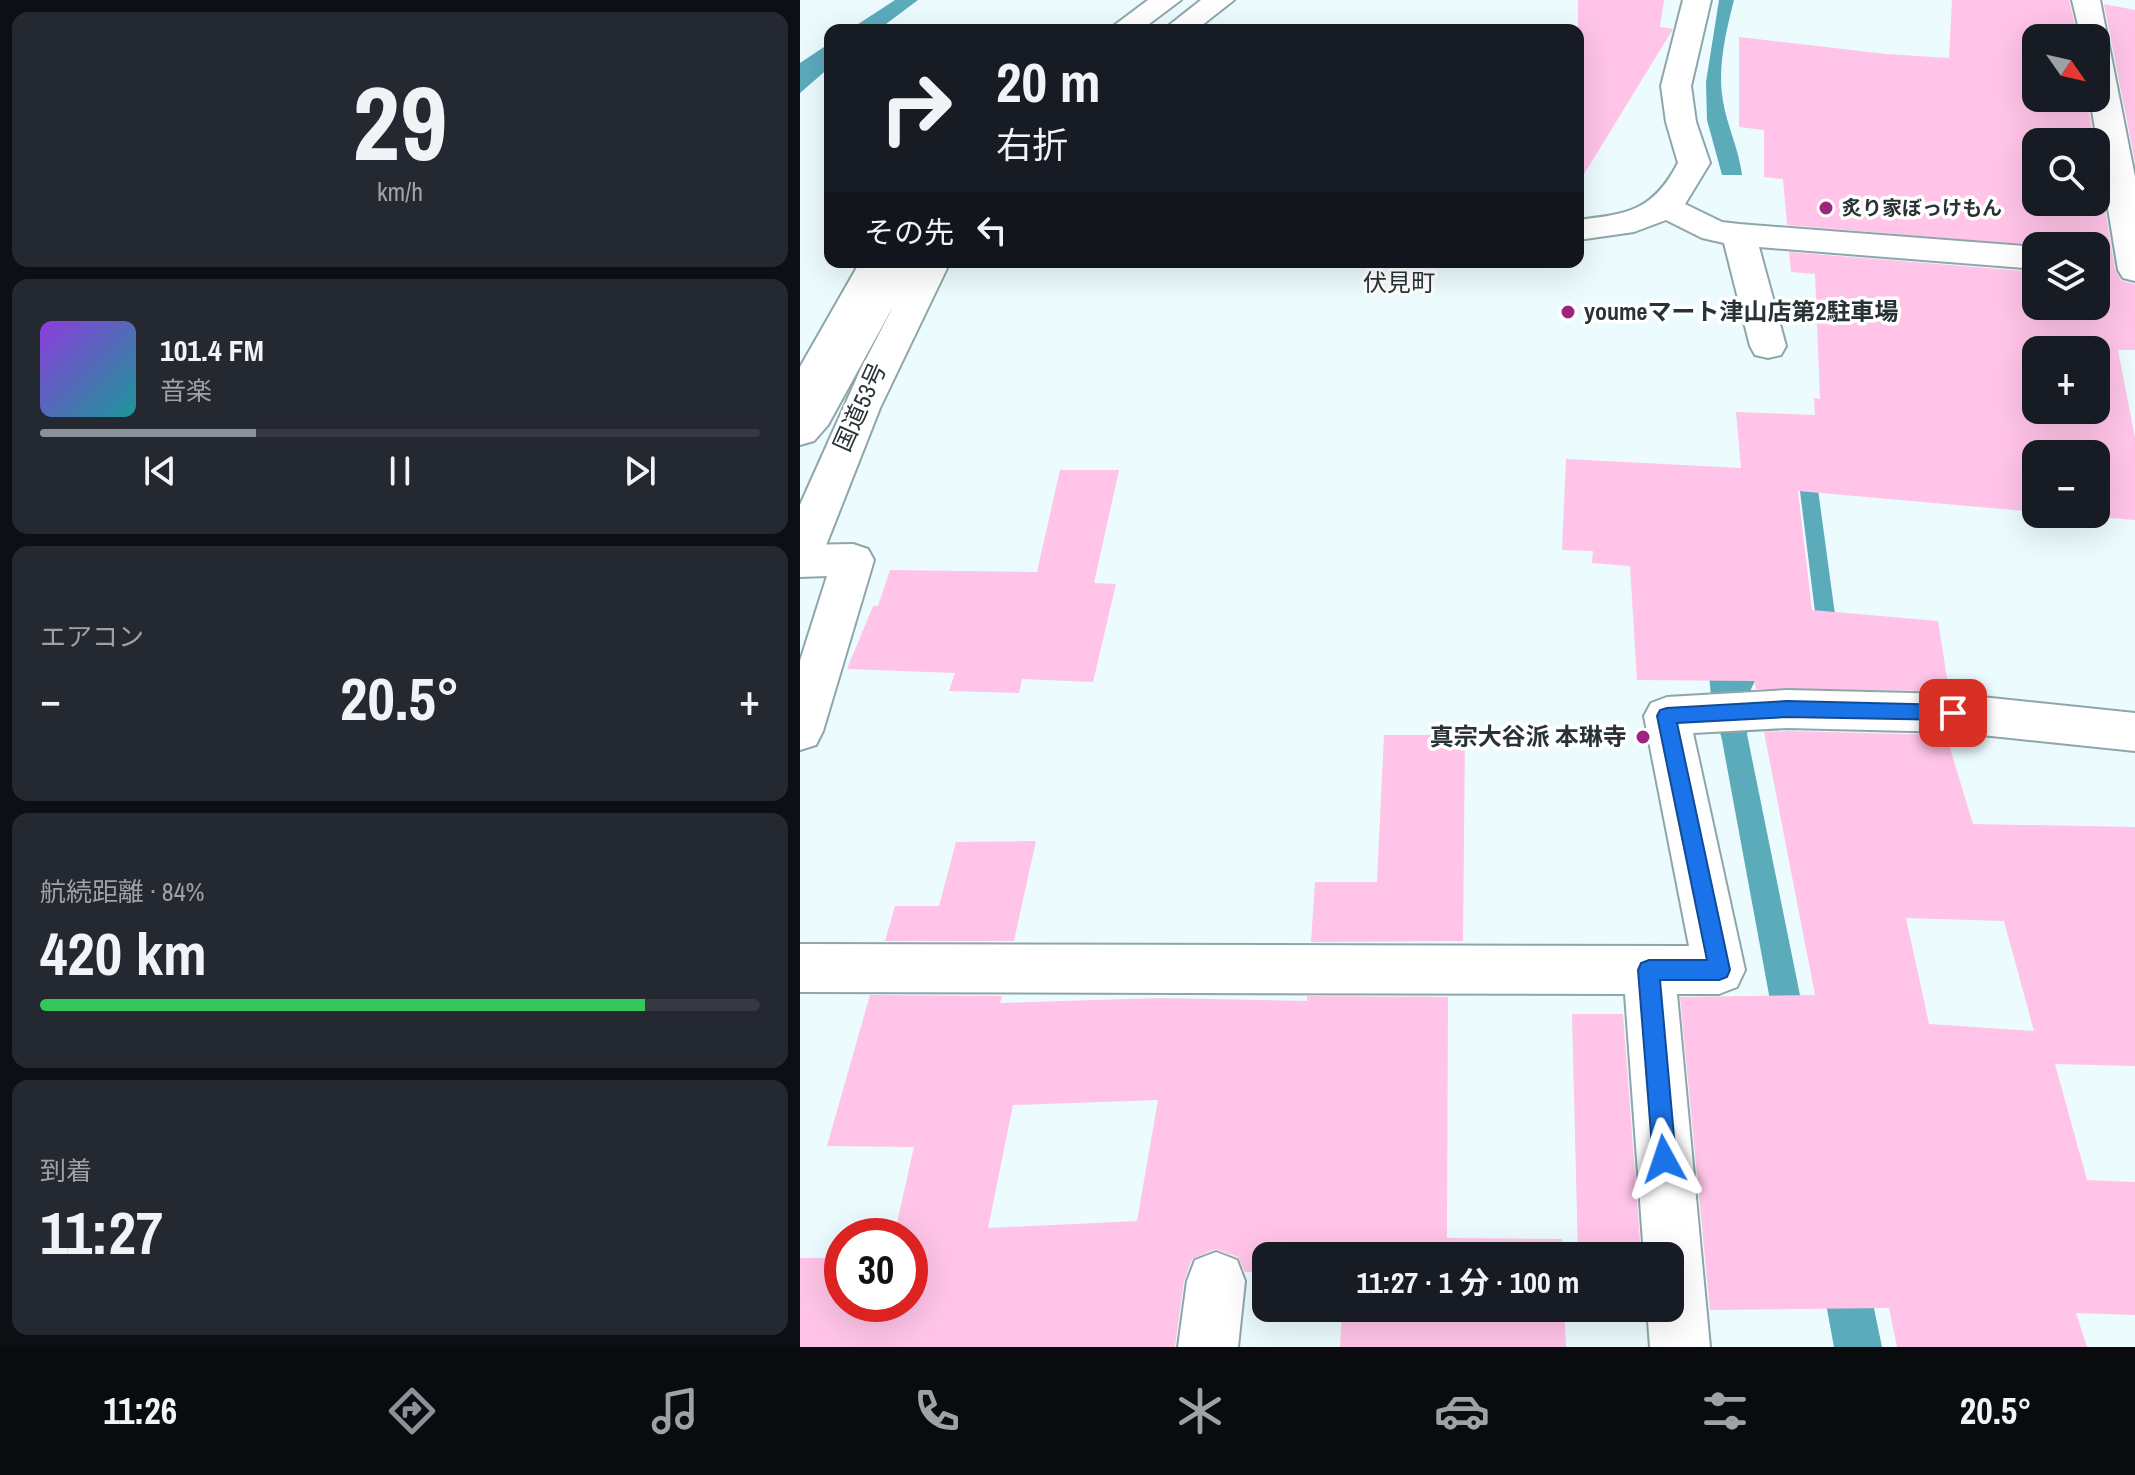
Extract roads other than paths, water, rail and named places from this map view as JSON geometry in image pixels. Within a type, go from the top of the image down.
[{"type":"main road","points":[[1131,24],[1167,0]]},
{"type":"main road","points":[[1186,24],[1220,0]]},
{"type":"main road","points":[[1584,229],[1634,222],[1667,208],[1684,187],[1694,163],[1681,122],[1676,86],[1697,0]]},
{"type":"main road","points":[[2086,0],[2092,24]]},
{"type":"main road","points":[[2108,112],[2133,253],[2110,259]]},
{"type":"main road","points":[[1667,208],[1714,231],[1739,235],[2022,257]]},
{"type":"main road","points":[[1739,235],[1768,346]]},
{"type":"main road","points":[[800,404],[839,326],[873,268]]},
{"type":"main road","points":[[800,431],[815,416],[888,286],[906,268]]},
{"type":"main road","name":"国道53号","points":[[800,560],[830,476],[880,363],[930,268]]},
{"type":"main road","points":[[800,560],[853,560],[800,731]]},
{"type":"main road","points":[[800,968],[1719,970],[1667,716],[1733,712],[1953,713],[2135,732]]},
{"type":"main road","points":[[1649,970],[1680,1347]]},
{"type":"main road","points":[[1208,1347],[1216,1281]]},
{"type":"water","points":[[895,0],[918,0],[886,24],[858,24]]},
{"type":"water","points":[[1719,0],[1734,0],[1723,50],[1721,89],[1742,175],[1722,175],[1707,120],[1706,82]]},
{"type":"water","points":[[824,47],[824,72],[800,93],[800,63]]},
{"type":"water","points":[[1796,459],[1814,460],[1844,681],[1756,679],[1751,689],[1754,698],[1747,734],[1828,1133],[1844,1164],[1882,1347],[1834,1347],[1722,740],[1711,697],[1707,651],[1818,636]]},
{"type":"place","name":"炙り家ぼっけもん","points":[[1826,208]]},
{"type":"place","name":"youmeマート津山店第2駐車場","points":[[1568,312]]},
{"type":"place","name":"真宗大谷派 本琳寺","points":[[1643,737]]},
{"type":"district","name":"伏見町","points":[[1399,283]]}]
